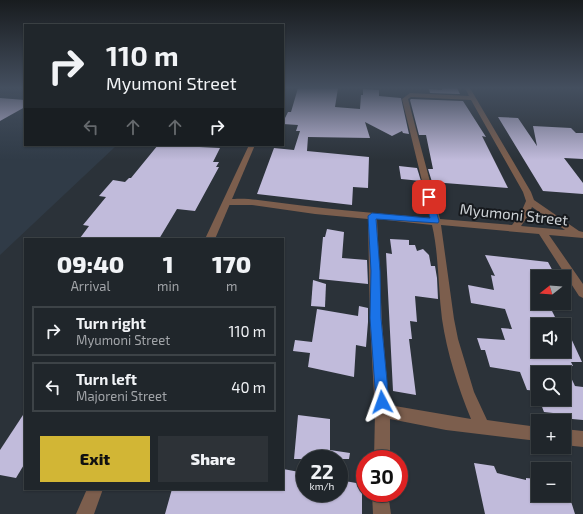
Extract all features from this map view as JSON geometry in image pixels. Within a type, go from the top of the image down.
[{"type":"street","points":[[408,112],[435,221],[452,339],[467,393],[482,427]]},
{"type":"street","points":[[481,112],[527,192],[530,201],[580,235]]},
{"type":"street","points":[[210,238],[252,146]]},
{"type":"street","points":[[514,229],[524,216],[530,201]]},
{"type":"street","name":"Myumoni Street","points":[[227,202],[252,202],[315,211],[580,235]]},
{"type":"street","points":[[372,216],[376,271],[376,318],[383,411],[382,450]]},
{"type":"street","points":[[542,232],[583,293]]},
{"type":"street","points":[[383,411],[446,423],[531,433]]},
{"type":"street","points":[[571,438],[583,439]]},
{"type":"street","points":[[85,514],[95,490]]},
{"type":"street","points":[[381,502],[382,514]]},
{"type":"shaded area","points":[[0,112],[24,112],[24,146],[116,146],[0,255]]},
{"type":"building","points":[[0,112],[16,112],[0,121]]},
{"type":"building","points":[[288,112],[404,112],[409,134],[403,133],[402,131],[392,136],[365,122],[370,138],[308,137],[307,151],[369,157],[368,188],[353,187],[352,205],[257,194],[274,148],[294,150],[300,131],[296,131],[298,125],[284,124],[284,120]]},
{"type":"building","points":[[413,112],[470,112],[486,137],[482,136],[508,188],[432,182],[428,169],[433,169],[426,135],[419,135]]},
{"type":"building","points":[[498,117],[518,118],[537,146],[533,126],[571,128],[576,133],[583,133],[583,159],[564,158],[583,183],[583,194],[543,191]]},
{"type":"building","points":[[157,146],[220,148],[213,162],[219,162],[216,167],[219,167],[195,211],[177,209],[160,238],[80,238],[89,226],[83,225],[106,197],[99,196],[113,180],[125,182],[131,178]]},
{"type":"building","points":[[399,166],[417,168],[421,181],[401,179]]},
{"type":"building","points":[[327,229],[344,232],[342,258],[367,260],[368,284],[319,279],[323,237],[325,237]]},
{"type":"building","points":[[390,239],[409,240],[409,245],[415,245],[417,251],[423,249],[429,255],[431,266],[435,266],[437,278],[438,299],[415,296],[417,322],[410,321],[412,339],[409,339],[416,395],[393,391],[386,253],[392,254]]},
{"type":"building","points":[[485,255],[548,262],[552,270],[531,270],[531,310],[552,310],[556,318],[531,318],[531,358],[571,358],[571,338],[582,362],[571,362],[573,366],[531,366],[531,390],[527,390],[520,372],[490,367],[485,350],[481,350],[477,338],[505,340],[501,328],[512,329],[505,309],[471,303],[468,285],[494,290],[491,275],[495,276]]},
{"type":"building","points":[[313,280],[326,284],[325,307],[311,306]]},
{"type":"building","points":[[359,306],[368,308],[368,322],[366,347],[356,345],[354,377],[308,367],[310,353],[293,351],[295,340],[312,342],[317,309],[358,316]]},
{"type":"building","points":[[571,378],[575,386],[583,387],[583,420],[572,419],[571,414],[544,412],[542,406],[571,406]]},
{"type":"building","points":[[24,414],[24,465],[16,478],[0,475],[0,450]]},
{"type":"building","points":[[298,415],[330,419],[330,450],[296,450],[296,459],[294,459]]},
{"type":"building","points":[[474,463],[494,466],[497,473],[526,480],[526,478],[531,478],[531,502],[571,501],[575,514],[485,514]]},
{"type":"building","points":[[284,469],[296,471],[296,502],[348,502],[348,482],[356,483],[356,502],[362,502],[362,514],[165,514],[172,490],[284,490]]},
{"type":"route","points":[[382,402],[377,344],[376,271],[372,216],[435,221],[429,197]]}]
